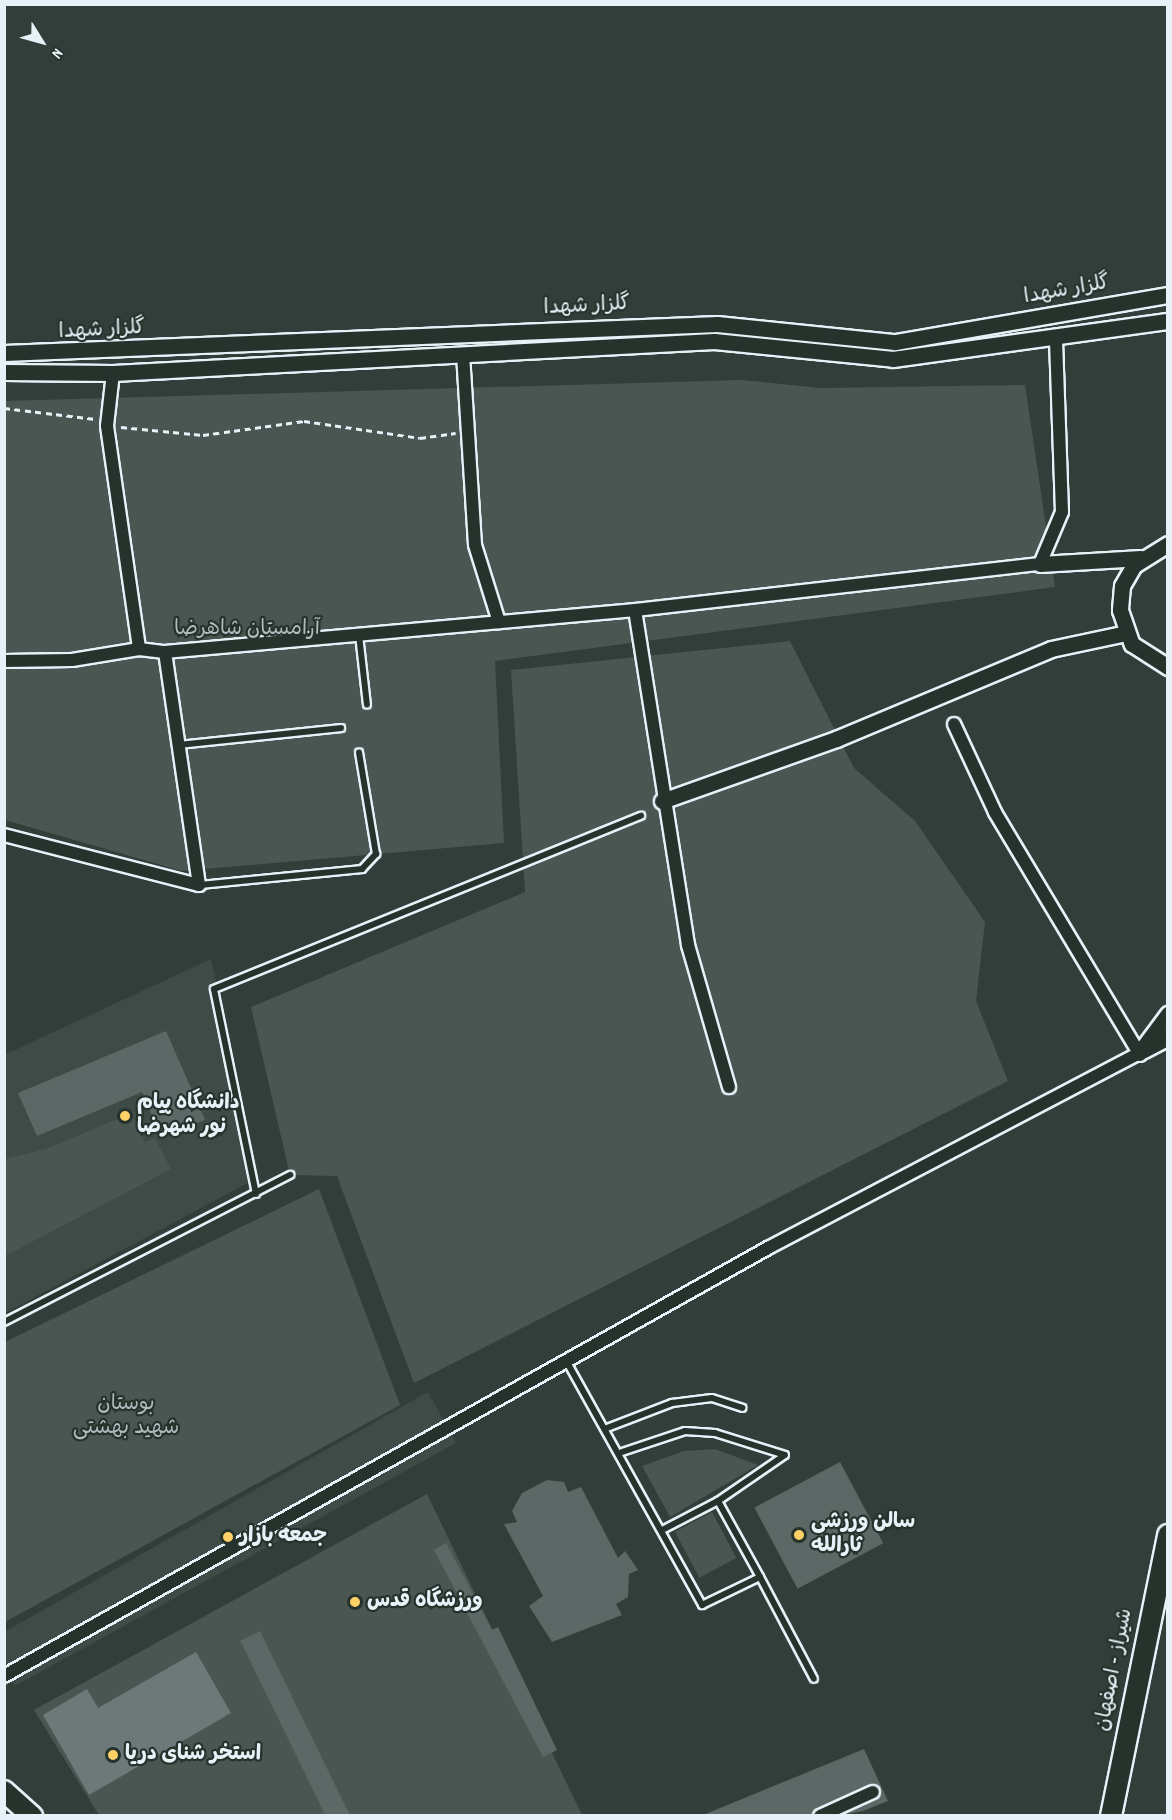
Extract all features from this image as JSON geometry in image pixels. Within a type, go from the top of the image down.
[{"type":"main road","name":"شیراز - اصفهان","points":[[1110,1815],[1167,1535]]},
{"type":"main road","points":[[4,1791],[32,1815]]},
{"type":"street","name":"گلزار شهدا","points":[[4,353],[717,324],[895,342],[1167,295]]},
{"type":"street","name":"گلزار شهدا","points":[[4,372],[113,373],[714,341],[893,359],[1056,339],[1167,321]]},
{"type":"street","points":[[649,344],[650,325]]},
{"type":"street","points":[[1040,564],[1062,512],[1056,339]]},
{"type":"street","points":[[463,354],[466,431],[475,545],[499,622]]},
{"type":"street","points":[[113,373],[108,426],[139,649]]},
{"type":"street","points":[[4,661],[72,660],[139,649],[165,652],[634,610],[1040,564],[1141,558],[1167,544]]},
{"type":"street","points":[[1141,558],[1120,598],[1126,633],[1141,653],[1167,667]]},
{"type":"street","points":[[634,610],[662,801],[688,945],[729,1087]]},
{"type":"street","points":[[662,801],[836,740],[1052,649],[1126,633]]},
{"type":"street","points":[[4,835],[199,885],[165,652]]},
{"type":"street","points":[[954,724],[994,812],[1139,1053]]},
{"type":"street","points":[[1139,1053],[1167,1014]]},
{"type":"street","points":[[4,1676],[568,1364],[768,1248],[1167,1037]]},
{"type":"street","points":[[820,1815],[873,1792]]},
{"type":"lane","points":[[359,635],[367,705]]},
{"type":"lane","points":[[178,745],[341,728]]},
{"type":"lane","points":[[199,885],[362,869],[376,854],[359,752]]},
{"type":"lane","points":[[256,1194],[214,989],[641,816]]},
{"type":"lane","points":[[4,1322],[290,1175]]},
{"type":"lane","points":[[568,1364],[622,1452],[702,1605],[760,1576]]},
{"type":"lane","points":[[607,1428],[672,1403],[712,1398],[742,1408]]},
{"type":"lane","points":[[622,1452],[685,1431],[715,1433],[785,1455],[718,1501],[664,1529]]},
{"type":"lane","points":[[718,1501],[814,1679]]},
{"type":"path","points":[[4,408],[98,419],[108,426],[202,435],[304,421],[420,438],[466,431]]},
{"type":"shaded area","name":"دانشگاه پیام نور شهرضا","points":[[211,959],[259,1177],[5,1313],[4,1055]]},
{"type":"shaded area","name":"جمعه بازار","points":[[428,1392],[456,1443],[15,1686],[5,1668],[4,1632]]},
{"type":"shaded area","name":"استخر شنای دریا","points":[[196,1652],[231,1713],[89,1795],[43,1715],[87,1689],[98,1708]]},
{"type":"green space","name":"آرامستان شاهرضا","points":[[742,380],[820,388],[1025,385],[1055,587],[495,661],[504,843],[182,871],[5,820],[4,401]]},
{"type":"green space","points":[[790,641],[854,768],[915,821],[985,922],[976,1001],[1008,1081],[414,1383],[337,1176],[290,1175],[251,1007],[525,892],[511,670]]},
{"type":"green space","points":[[131,1113],[145,1142],[155,1138],[171,1169],[5,1256],[5,1159],[46,1149]]},
{"type":"green space","name":"بوستان شهید بهشتی","points":[[319,1189],[400,1405],[5,1622],[5,1342]]},
{"type":"green space","points":[[715,1449],[758,1465],[670,1517],[642,1466],[684,1451]]},
{"type":"green space","name":"ورزشگاه قدس","points":[[427,1494],[582,1815],[99,1815],[34,1710]]},
{"type":"green space","points":[[712,1512],[736,1558],[699,1578],[675,1532]]},
{"type":"building","points":[[166,1031],[205,1120],[161,1137],[142,1092],[37,1136],[18,1093]]},
{"type":"building","points":[[840,1462],[883,1543],[798,1589],[754,1508]]},
{"type":"building","points":[[547,1480],[564,1482],[568,1492],[581,1487],[618,1558],[625,1551],[638,1570],[629,1574],[628,1597],[616,1604],[622,1615],[552,1642],[529,1606],[543,1596],[504,1524],[517,1522],[512,1511],[522,1493]]},
{"type":"building","points":[[446,1543],[492,1630],[498,1627],[557,1750],[543,1757],[434,1550]]},
{"type":"building","points":[[260,1631],[350,1815],[326,1816],[240,1641]]},
{"type":"building","points":[[864,1749],[888,1801],[863,1811],[841,1815],[879,1797],[877,1785],[817,1808],[812,1815],[703,1815]]},
{"type":"place","name":"دانشگاه پیام نور شهرضا","points":[[125,1116]]},
{"type":"place","name":"سالن ورزشی ثارالله","points":[[799,1535]]},
{"type":"place","name":"جمعه بازار","points":[[228,1537]]},
{"type":"place","name":"ورزشگاه قدس","points":[[355,1602]]},
{"type":"place","name":"استخر شنای دریا","points":[[113,1755]]}]
